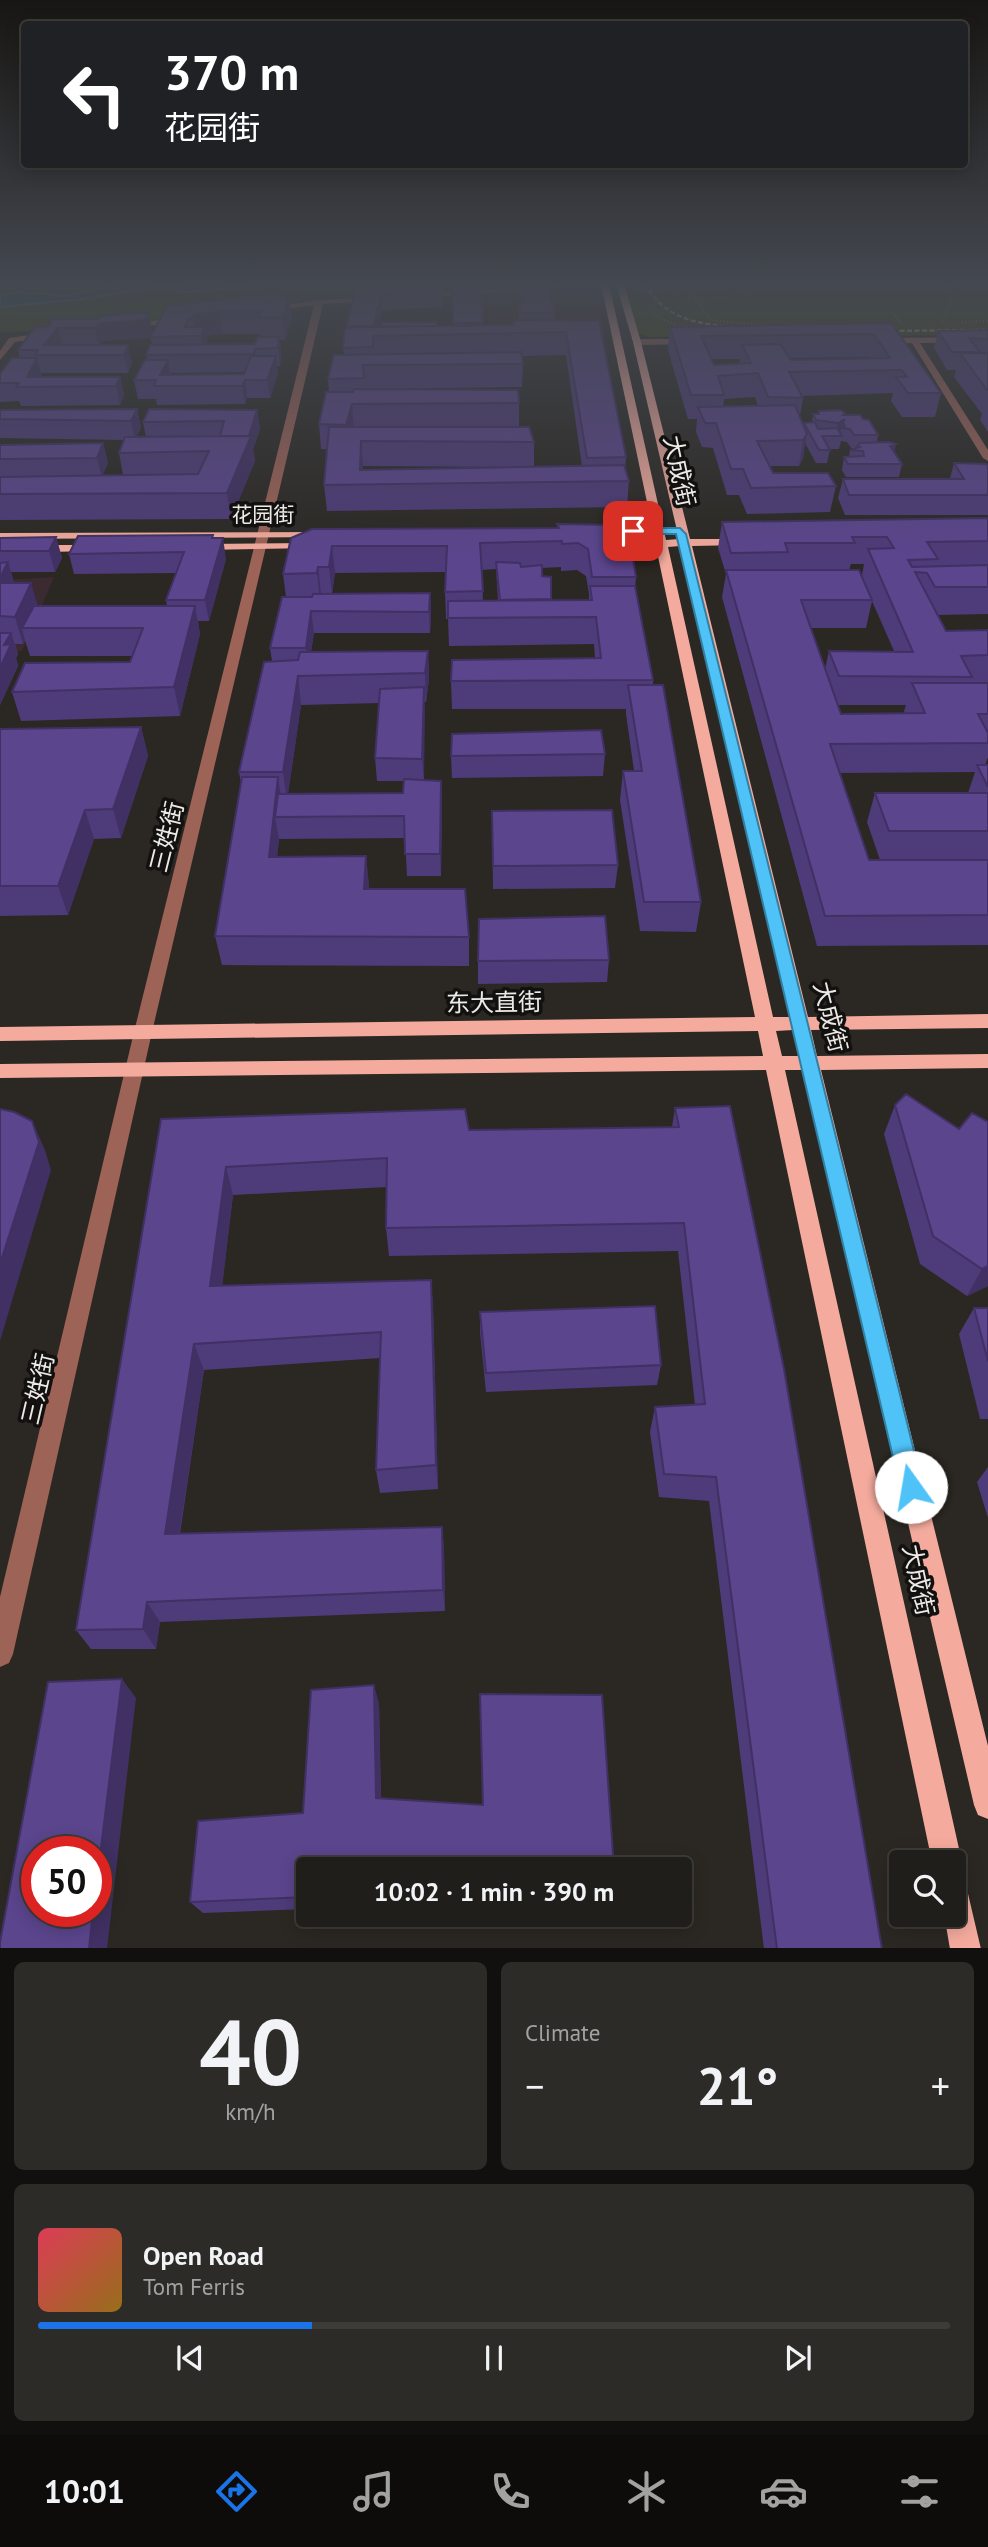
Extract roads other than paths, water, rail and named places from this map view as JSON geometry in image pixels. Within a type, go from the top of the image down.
[{"type":"main road","name":"大成街","points":[[625,375],[944,1850]]},
{"type":"main road","name":"大成街","points":[[645,375],[798,1023],[988,1805]]},
{"type":"main road","points":[[605,531],[661,537]]},
{"type":"main road","name":"花园街","points":[[0,536],[331,540]]},
{"type":"main road","points":[[593,544],[661,537],[751,536]]},
{"type":"main road","name":"花园街","points":[[0,549],[262,540]]},
{"type":"main road","name":"东大直街","points":[[0,1034],[988,1021]]},
{"type":"main road","points":[[0,1071],[988,1061]]},
{"type":"main road","points":[[962,1927],[966,1948]]},
{"type":"street","name":"三姓街","points":[[0,1654],[143,1032],[302,375]]},
{"type":"street","points":[[936,375],[988,458]]}]
